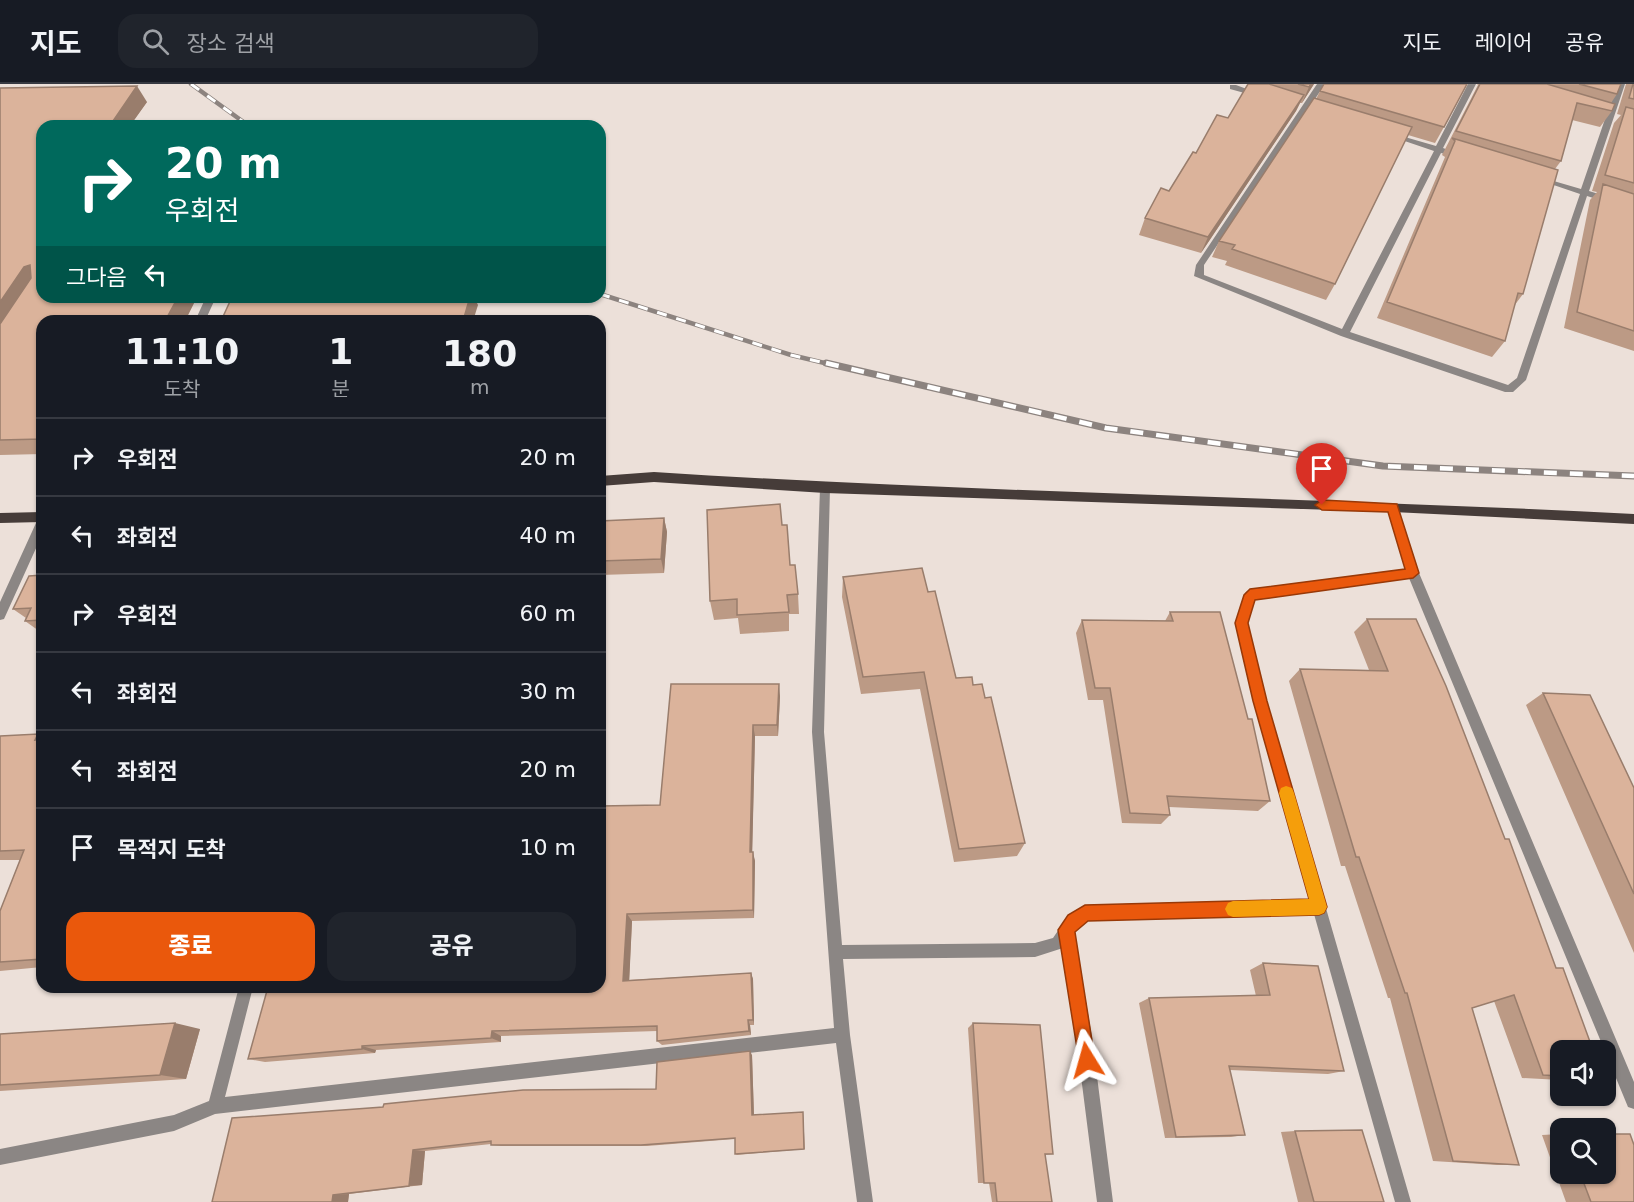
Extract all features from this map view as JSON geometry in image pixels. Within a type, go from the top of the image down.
[{"type":"main road","points":[[606,481],[654,477],[825,488],[1392,507],[1634,519]]},
{"type":"main road","points":[[0,518],[36,517]]},
{"type":"street","points":[[1321,84],[1200,265],[1199,276],[1344,334],[1509,389],[1521,380],[1583,192],[1613,117],[1621,84]]},
{"type":"street","points":[[1344,334],[1472,84]]},
{"type":"street","points":[[1233,87],[1264,96]]},
{"type":"street","points":[[1294,106],[1316,112]]},
{"type":"street","points":[[1598,112],[1613,117]]},
{"type":"street","points":[[1383,132],[1472,159]]},
{"type":"street","points":[[1527,176],[1634,208]]},
{"type":"street","points":[[825,488],[818,732],[842,1035],[865,1202]]},
{"type":"street","points":[[1392,507],[1413,573],[1634,1101]]},
{"type":"street","points":[[0,615],[36,536]]},
{"type":"street","points":[[1403,1202],[1260,701],[1241,623],[1250,595],[1413,573]]},
{"type":"street","points":[[836,952],[1035,950],[1058,944],[1073,921],[1085,913],[1319,907]]},
{"type":"street","points":[[1066,930],[1084,1037],[1105,1202]]},
{"type":"street","points":[[215,1106],[244,993]]},
{"type":"street","points":[[0,1157],[174,1123],[215,1106],[842,1035]]},
{"type":"building","points":[[1248,84],[1269,84],[1304,95],[1208,237],[1145,218],[1161,188],[1169,191],[1193,152],[1196,153],[1217,115],[1228,118]]},
{"type":"building","points":[[1324,84],[1467,84],[1444,127],[1320,91]]},
{"type":"building","points":[[1480,84],[1547,84],[1615,104],[1612,111],[1577,103],[1561,161],[1456,131]]},
{"type":"building","points":[[1579,84],[1621,84],[1617,94]]},
{"type":"building","points":[[1634,84],[1634,99],[1629,98]]},
{"type":"building","points":[[137,86],[114,120],[36,120],[36,303],[175,303],[168,315],[36,315],[36,439],[0,440],[0,324],[31,278],[30,265],[24,267],[0,302],[0,88]]},
{"type":"building","points":[[1314,98],[1412,127],[1335,284],[1232,249],[1235,245],[1219,241]]},
{"type":"building","points":[[1626,107],[1634,109],[1634,183],[1605,175]]},
{"type":"building","points":[[1452,138],[1558,170],[1523,294],[1518,293],[1505,341],[1387,302],[1455,141]]},
{"type":"building","points":[[1603,184],[1634,194],[1634,331],[1577,312]]},
{"type":"building","points":[[229,303],[468,303],[465,315],[224,315]]},
{"type":"building","points":[[780,504],[782,525],[787,525],[790,565],[795,565],[798,594],[787,595],[789,612],[737,615],[737,599],[710,601],[707,510]]},
{"type":"building","points":[[664,518],[661,559],[606,561],[606,521]]},
{"type":"building","points":[[922,568],[928,592],[935,591],[956,678],[972,677],[973,685],[982,684],[985,698],[991,697],[1025,843],[959,849],[924,672],[863,677],[843,577]]},
{"type":"building","points":[[36,575],[36,620],[25,621],[31,608],[13,609],[29,576]]},
{"type":"building","points":[[1170,612],[1220,612],[1248,719],[1252,719],[1270,801],[1167,796],[1170,815],[1130,813],[1110,688],[1095,688],[1082,620],[1173,621]]},
{"type":"building","points":[[1367,619],[1416,619],[1446,686],[1505,839],[1509,839],[1556,968],[1563,968],[1589,1040],[1550,1040],[1550,1075],[1543,1075],[1514,995],[1472,1008],[1519,1165],[1453,1161],[1407,993],[1405,993],[1359,857],[1356,857],[1300,669],[1388,671]]},
{"type":"building","points":[[671,684],[779,684],[777,725],[753,725],[750,852],[753,852],[753,910],[627,914],[623,981],[751,973],[753,1020],[748,1020],[749,1031],[657,1041],[657,1026],[492,1031],[491,1038],[362,1046],[362,1049],[248,1059],[266,993],[606,993],[606,806],[660,805]]},
{"type":"building","points":[[1543,693],[1590,695],[1634,788],[1634,894]]},
{"type":"building","points":[[36,734],[36,959],[0,962],[0,911],[24,850],[0,851],[0,736]]},
{"type":"building","points":[[1263,963],[1318,966],[1344,1071],[1229,1066],[1245,1135],[1176,1137],[1149,998],[1270,995]]},
{"type":"building","points":[[175,1023],[160,1075],[0,1085],[0,1034]]},
{"type":"building","points":[[973,1023],[1040,1025],[1053,1154],[1045,1154],[1052,1202],[997,1202],[995,1183],[984,1183]]},
{"type":"building","points":[[750,1051],[752,1115],[803,1112],[804,1149],[735,1154],[735,1138],[641,1145],[491,1145],[491,1141],[413,1150],[409,1186],[333,1195],[332,1202],[212,1202],[232,1118],[383,1107],[384,1104],[523,1090],[656,1089],[657,1062]]},
{"type":"building","points":[[1362,1130],[1384,1202],[1314,1202],[1295,1131]]},
{"type":"building","points":[[1616,1134],[1630,1134],[1634,1145],[1634,1202],[1591,1202],[1584,1184],[1616,1184]]},
{"type":"railway","points":[[191,84],[241,120]]},
{"type":"railway","points":[[606,296],[791,355],[833,365]]},
{"type":"railway","points":[[826,363],[1106,428],[1383,466],[1634,476]]},
{"type":"slow traffic","points":[[1233,909],[1319,907],[1286,793]]},
{"type":"route","points":[[1087,1060],[1066,930],[1073,921],[1085,913],[1319,907],[1260,701],[1241,623],[1250,595],[1413,573],[1392,507],[1322,505]]}]
